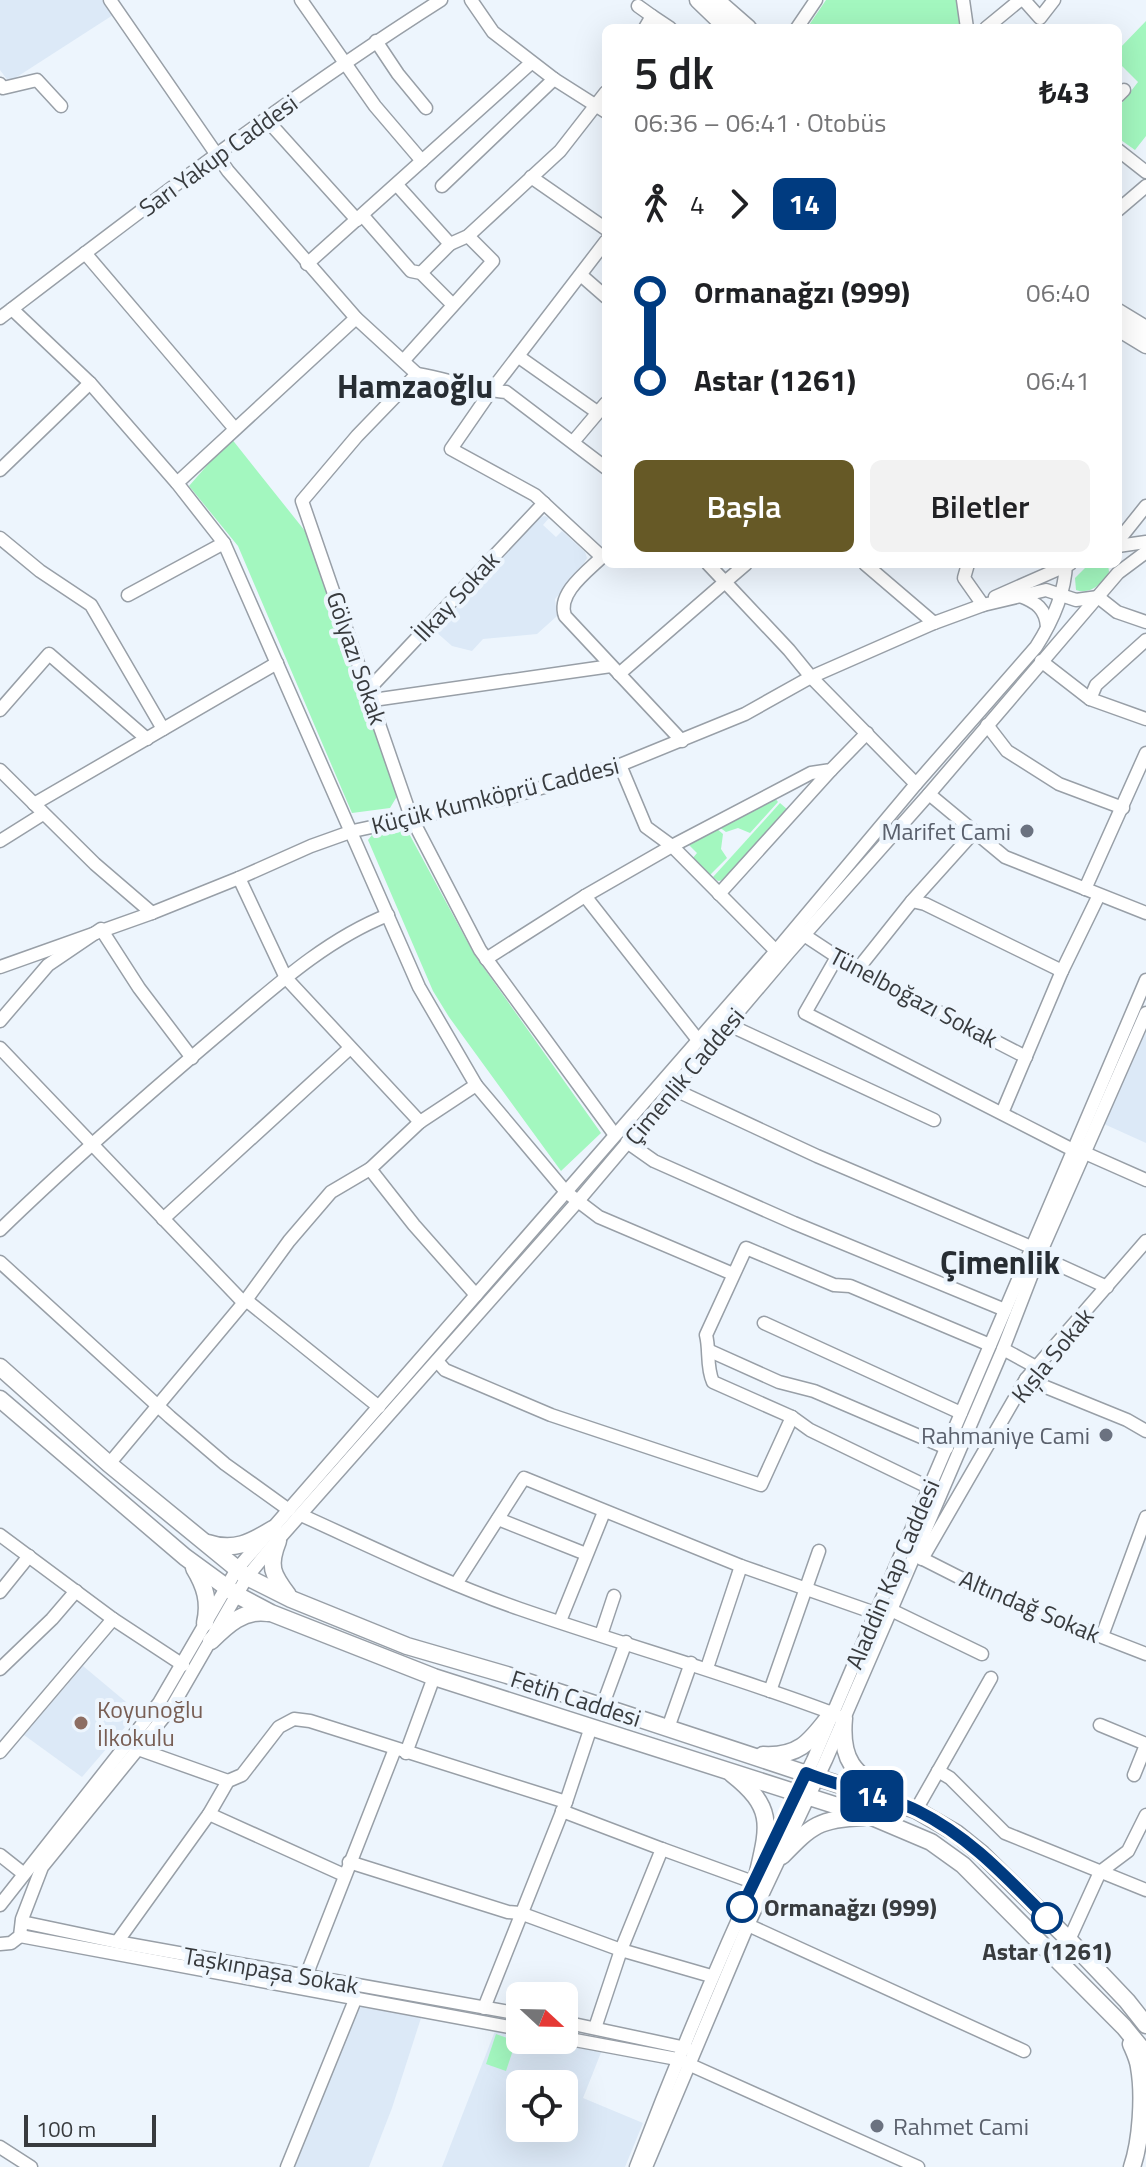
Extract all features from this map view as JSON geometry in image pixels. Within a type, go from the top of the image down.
[{"type":"main road","points":[[698,0],[723,24]]},
{"type":"main road","points":[[716,0],[743,24]]},
{"type":"main road","points":[[1122,314],[1146,329]]},
{"type":"main road","points":[[1122,330],[1146,345]]},
{"type":"main road","name":"Fetih Caddesi","points":[[0,1367],[109,1464],[242,1573],[291,1599],[407,1646],[909,1808],[956,1833],[982,1854],[1069,1940],[1146,2025]]},
{"type":"main road","name":"Fetih Caddesi","points":[[0,1399],[185,1557],[231,1591],[271,1613],[434,1677],[803,1794],[872,1817],[931,1842],[963,1865],[1124,2027],[1146,2054]]},
{"type":"main road","points":[[197,1536],[218,1546],[231,1547],[275,1535],[271,1559],[275,1579],[291,1599]]},
{"type":"main road","points":[[185,1557],[199,1576],[206,1593],[208,1612],[205,1623]]},
{"type":"main road","points":[[211,1641],[243,1616],[271,1613]]},
{"type":"main road","points":[[748,1755],[783,1755],[799,1750],[838,1715]]},
{"type":"main road","points":[[838,1715],[842,1740],[852,1767],[862,1778],[909,1808]]},
{"type":"main road","points":[[728,1771],[749,1790],[767,1821],[756,1877]]},
{"type":"main road","points":[[782,1856],[808,1829],[821,1822],[872,1817]]},
{"type":"main road","points":[[1127,2001],[1146,2009]]},
{"type":"main road","points":[[1124,2027],[1139,2066],[1139,2128],[1132,2167]]},
{"type":"main road","points":[[1138,2167],[1146,2154]]},
{"type":"street","points":[[301,0],[375,106],[422,161]]},
{"type":"street","name":"Sarı Yakup Caddesi","points":[[0,318],[216,154],[376,41],[441,0]]},
{"type":"street","points":[[421,273],[450,244],[468,236],[602,109],[531,63],[493,32],[471,0]]},
{"type":"street","points":[[800,24],[816,0]]},
{"type":"street","points":[[963,0],[966,24]]},
{"type":"street","points":[[991,24],[1022,0],[1040,18],[1054,0]]},
{"type":"street","points":[[114,2],[216,154],[356,318],[417,374],[506,392],[602,465]]},
{"type":"street","points":[[638,6],[649,22]]},
{"type":"street","points":[[376,41],[426,108]]},
{"type":"street","points":[[307,264],[531,63]]},
{"type":"street","points":[[442,186],[554,79]]},
{"type":"street","points":[[0,84],[3,88],[37,80],[61,106]]},
{"type":"street","points":[[266,119],[411,271],[421,273],[452,304]]},
{"type":"street","points":[[1122,153],[1146,172]]},
{"type":"street","points":[[531,177],[602,226]]},
{"type":"street","points":[[397,185],[450,244]]},
{"type":"street","points":[[1122,207],[1145,188]]},
{"type":"street","points":[[404,360],[493,261],[468,236]]},
{"type":"street","points":[[602,247],[491,391],[451,449],[524,488],[602,553]]},
{"type":"street","points":[[85,253],[235,429]]},
{"type":"street","points":[[582,276],[602,294]]},
{"type":"street","points":[[12,309],[90,383],[177,483],[224,543],[419,987],[476,1085],[566,1192],[599,1217],[733,1274]]},
{"type":"street","points":[[177,483],[356,318]]},
{"type":"street","points":[[519,357],[602,407],[573,442]]},
{"type":"street","name":"Gölyazı Sokak","points":[[417,374],[357,436],[302,501],[411,817],[486,959],[621,1138]]},
{"type":"street","points":[[0,470],[90,383]]},
{"type":"street","name":"İlkay Sokak","points":[[371,694],[544,503]]},
{"type":"street","points":[[1143,510],[1142,523],[1146,532]]},
{"type":"street","points":[[1122,539],[1143,510]]},
{"type":"street","points":[[0,538],[40,571],[91,605],[163,729]]},
{"type":"street","points":[[128,595],[224,543]]},
{"type":"street","name":"Çimenlik Caddesi","points":[[1122,564],[1146,552]]},
{"type":"street","points":[[602,557],[567,594],[562,608],[565,616],[682,741]]},
{"type":"street","points":[[712,568],[811,677],[916,784]]},
{"type":"street","points":[[371,694],[615,670],[741,568]]},
{"type":"street","points":[[870,568],[934,623]]},
{"type":"street","points":[[967,568],[964,578],[983,605]]},
{"type":"street","name":"Küçük Kumköprü Caddesi","points":[[983,605],[1061,568]]},
{"type":"street","name":"Çimenlik Caddesi","points":[[231,1591],[242,1573],[275,1535],[437,1361],[578,1201],[621,1138],[698,1040],[1036,647],[1047,630],[1067,568]]},
{"type":"street","name":"Çimenlik Caddesi","points":[[295,1513],[379,1407],[566,1192],[673,1089],[1098,597],[1117,568]]},
{"type":"street","name":"Küçük Kumköprü Caddesi","points":[[0,967],[152,913],[353,831],[506,798],[620,765],[745,714],[811,677],[983,605],[1046,590],[1084,601],[1098,597]]},
{"type":"street","points":[[1020,596],[1039,606],[1046,619],[1047,630]]},
{"type":"street","points":[[1098,597],[1117,612],[1146,622]]},
{"type":"street","points":[[1090,699],[1096,685],[1146,640]]},
{"type":"street","points":[[0,710],[49,654],[147,739]]},
{"type":"street","points":[[1041,661],[1090,699],[1146,719]]},
{"type":"street","points":[[0,841],[38,809],[163,729],[277,663]]},
{"type":"street","points":[[987,725],[1007,751],[1059,784],[1123,808]]},
{"type":"street","points":[[719,894],[867,733]]},
{"type":"street","points":[[1085,889],[1146,753]]},
{"type":"street","points":[[620,765],[646,827],[672,846],[776,951]]},
{"type":"street","points":[[0,770],[95,864],[152,913]]},
{"type":"street","points":[[486,959],[585,896],[672,846],[811,773],[831,770]]},
{"type":"street","points":[[929,794],[1005,857],[1146,913]]},
{"type":"street","points":[[857,970],[912,901],[974,832]]},
{"type":"street","points":[[239,878],[286,978],[420,1122]]},
{"type":"street","points":[[1002,1113],[1062,971],[1099,895]]},
{"type":"street","points":[[585,896],[698,1040]]},
{"type":"street","points":[[912,901],[925,904],[1062,971]]},
{"type":"street","points":[[0,1230],[90,1143],[286,978],[356,928],[388,915]]},
{"type":"street","points":[[0,1021],[48,965],[101,929],[139,988],[192,1058]]},
{"type":"street","name":"Tünelboğazı Sokak","points":[[804,935],[857,970],[1026,1057]]},
{"type":"street","points":[[837,957],[805,1013],[1079,1152],[1146,1180]]},
{"type":"street","name":"Aladdin Kap Caddesi","points":[[1079,1152],[1146,980]]},
{"type":"street","name":"Aladdin Kap Caddesi","points":[[838,1715],[918,1557],[961,1413],[1005,1310],[1146,1013]]},
{"type":"street","points":[[727,1024],[934,1120]]},
{"type":"street","points":[[0,1048],[245,1302],[379,1407]]},
{"type":"street","points":[[163,1219],[350,1048]]},
{"type":"street","points":[[109,1464],[245,1302],[289,1241],[331,1192],[370,1169],[420,1122],[476,1085]]},
{"type":"street","points":[[673,1089],[1107,1287]]},
{"type":"street","points":[[621,1138],[654,1161],[1005,1310]]},
{"type":"street","points":[[370,1169],[476,1295]]},
{"type":"street","name":"Kışla Sokak","points":[[918,1557],[981,1458],[1026,1379],[1146,1241]]},
{"type":"street","points":[[930,1488],[810,1430],[792,1417],[713,1382],[708,1373],[710,1351],[706,1335],[746,1248],[834,1285],[850,1286],[990,1345]]},
{"type":"street","name":"Aladdin Kap Caddesi","points":[[646,2167],[684,2062],[682,2046],[711,1976],[756,1877],[812,1776],[875,1613],[930,1488],[1003,1349],[1035,1252]]},
{"type":"street","points":[[0,1262],[225,1464],[295,1513],[456,1584],[838,1715]]},
{"type":"street","points":[[764,1323],[961,1413]]},
{"type":"street","points":[[1003,1349],[1036,1367]]},
{"type":"street","points":[[710,1351],[779,1382],[814,1391],[952,1449],[981,1458]]},
{"type":"street","points":[[437,1361],[445,1370],[551,1415],[761,1485],[792,1417]]},
{"type":"street","points":[[1026,1379],[1127,1420],[1146,1431]]},
{"type":"street","points":[[456,1584],[524,1478],[741,1566],[875,1613]]},
{"type":"street","points":[[560,1621],[604,1512]]},
{"type":"street","points":[[1102,1636],[1146,1517]]},
{"type":"street","points":[[498,1519],[586,1554]]},
{"type":"street","points":[[0,1535],[113,1619],[183,1665]]},
{"type":"street","points":[[770,1691],[819,1551]]},
{"type":"street","points":[[0,1592],[29,1556]]},
{"type":"street","name":"Altındağ Sokak","points":[[918,1557],[994,1595],[1146,1654]]},
{"type":"street","points":[[707,1668],[741,1566]]},
{"type":"street","points":[[0,1669],[76,1591]]},
{"type":"street","points":[[0,1905],[154,1710],[205,1623],[231,1591]]},
{"type":"street","points":[[0,1959],[22,1920],[37,1878],[51,1855],[172,1707],[211,1641],[231,1591]]},
{"type":"street","points":[[601,1635],[614,1596]]},
{"type":"street","points":[[891,1610],[982,1654]]},
{"type":"street","points":[[0,1752],[113,1619]]},
{"type":"street","points":[[602,1707],[626,1642]]},
{"type":"street","points":[[668,1728],[691,1663]]},
{"type":"street","points":[[306,1976],[349,1862],[434,1677]]},
{"type":"street","points":[[909,1808],[938,1771],[991,1678]]},
{"type":"street","points":[[117,1942],[209,1814],[228,1781],[242,1775],[279,1727],[294,1719],[310,1721],[564,1806],[662,1849],[756,1877]]},
{"type":"street","points":[[1100,1725],[1146,1745],[1134,1775]]},
{"type":"street","points":[[484,2008],[564,1806],[591,1727]]},
{"type":"street","points":[[138,1749],[228,1781]]},
{"type":"street","points":[[938,1771],[950,1778],[1005,1833],[1146,1890]]},
{"type":"street","name":"Aladdin Kap Caddesi","points":[[636,2167],[684,2062],[695,2051],[748,1925],[782,1856],[803,1794]]},
{"type":"street","points":[[209,1814],[344,1875]]},
{"type":"street","points":[[1069,1940],[1100,1872],[1128,1851],[1146,1815]]},
{"type":"street","points":[[595,2028],[621,1950],[662,1849]]},
{"type":"street","points":[[0,1855],[24,1874]]},
{"type":"street","points":[[349,1862],[508,1912],[520,1913],[621,1950],[711,1976]]},
{"type":"street","points":[[0,1905],[11,1906],[22,1920]]},
{"type":"street","name":"Taşkınpaşa Sokak","points":[[22,1920],[117,1942],[506,2012]]},
{"type":"street","points":[[748,1925],[1024,2051]]},
{"type":"street","points":[[10,1941],[506,2027]]},
{"type":"street","points":[[287,2167],[355,2000]]},
{"type":"street","points":[[578,2025],[695,2051]]},
{"type":"street","points":[[578,2041],[684,2062],[918,2167]]},
{"type":"street","points":[[0,2147],[31,2167]]},
{"type":"shaded area","points":[[0,0],[102,0],[113,15],[9,82],[0,70]]},
{"type":"shaded area","points":[[540,517],[549,518],[543,525],[556,537],[562,531],[585,552],[587,558],[578,574],[555,599],[557,616],[537,634],[483,639],[472,651],[452,646],[435,631]]},
{"type":"shaded area","points":[[1146,1028],[1146,1143],[1104,1124]]},
{"type":"shaded area","name":"Koyunoğlu İlkokulu","points":[[83,1666],[138,1712],[82,1777],[24,1735]]},
{"type":"shaded area","points":[[359,2006],[421,2018],[369,2167],[294,2167]]},
{"type":"shaded area","points":[[495,2031],[506,2033],[506,2054],[578,2054],[578,2046],[602,2050],[583,2098],[643,2123],[625,2167],[442,2167]]},
{"type":"green space","points":[[826,0],[956,0],[961,24],[810,24]]},
{"type":"green space","points":[[1146,21],[1146,136],[1135,150],[1122,141],[1122,103],[1138,82],[1122,66],[1122,46]]},
{"type":"green space","points":[[231,438],[309,536],[399,793],[390,808],[352,813],[238,546],[189,486]]},
{"type":"green space","points":[[1085,568],[1108,568],[1103,581],[1086,591],[1076,590],[1075,578]]},
{"type":"green space","points":[[775,798],[778,802],[750,833],[738,828],[726,832],[719,827]]},
{"type":"green space","points":[[780,803],[788,810],[724,880],[718,881],[713,877]]},
{"type":"green space","points":[[406,828],[474,954],[601,1133],[561,1171],[433,991],[368,840],[372,835]]},
{"type":"green space","points":[[716,828],[723,834],[721,849],[727,858],[710,875],[692,859],[697,853],[687,843]]},
{"type":"green space","points":[[496,2034],[506,2038],[506,2054],[512,2054],[506,2071],[486,2064]]},
{"type":"bus line","name":"14","points":[[742,1907],[806,1773],[916,1810],[956,1833],[982,1854],[1047,1918]]},
{"type":"place","name":"Marifet Cami","points":[[1027,831]]},
{"type":"place","name":"Rahmaniye Cami","points":[[1106,1435]]},
{"type":"place","name":"Koyunoğlu İlkokulu","points":[[81,1723]]},
{"type":"place","name":"Ormanağzı (999)","points":[[742,1907]]},
{"type":"place","name":"Astar (1261)","points":[[1047,1918]]},
{"type":"place","name":"Rahmet Cami","points":[[877,2126]]},
{"type":"district","name":"Hamzaoğlu","points":[[415,386]]},
{"type":"district","name":"Çimenlik","points":[[1000,1262]]}]
